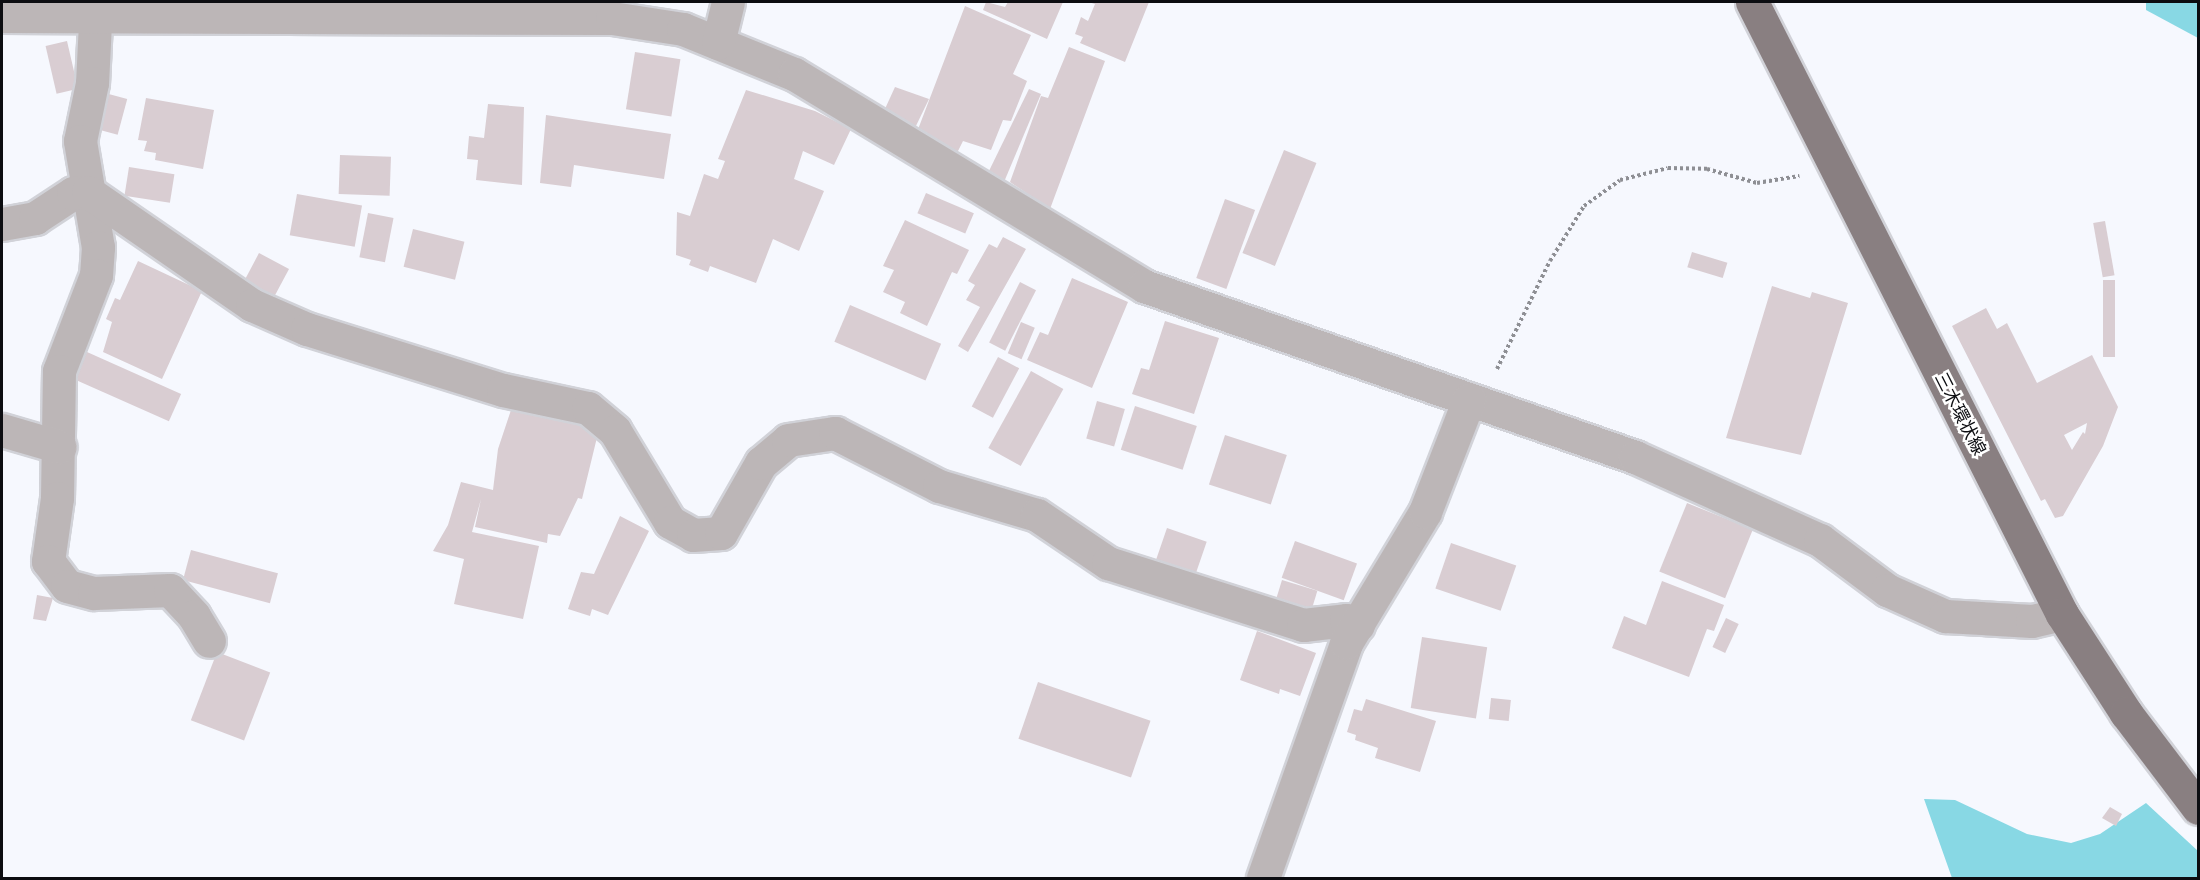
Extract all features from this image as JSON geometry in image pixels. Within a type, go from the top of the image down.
[{"type":"main road","name":"三木環状線","points":[[1752,2],[2062,614],[2126,713],[2199,808]]},
{"type":"street","points":[[718,43],[728,2]]},
{"type":"street","points":[[97,10],[92,83],[80,141],[98,247],[96,275],[59,371],[60,447],[48,561],[67,586],[94,593],[170,590],[194,616],[209,641]]},
{"type":"street","points":[[2,16],[97,10],[612,18],[683,29],[794,74],[1144,286],[1635,457],[1820,540],[1887,590],[1946,616],[2032,621],[2062,614]]},
{"type":"street","points":[[2,224],[35,218],[73,193],[88,192],[252,305],[307,329],[503,390],[588,408],[615,431],[670,522],[693,535],[720,533],[761,463],[788,440],[836,433],[939,486],[1037,515],[1108,563],[1303,624],[1346,620],[1358,625]]},
{"type":"street","points":[[1263,879],[1347,643],[1425,512],[1475,401]]},
{"type":"street","points":[[2,430],[60,447]]},
{"type":"path","points":[[1475,401],[1550,261],[1584,206],[1620,180],[1668,168],[1688,168],[1707,169],[1758,183],[1795,178],[1834,165]]},
{"type":"water","points":[[2146,2],[2198,2],[2198,38],[2146,10]]},
{"type":"water","points":[[1924,799],[1955,800],[2027,834],[2071,843],[2100,834],[2146,803],[2198,851],[2198,878],[1952,878]]},
{"type":"building","points":[[986,2],[1005,7],[1008,2],[1063,2],[1047,39],[983,10]]},
{"type":"building","points":[[1088,2],[1149,2],[1125,62],[1080,43],[1083,37],[1075,34],[1081,17],[1088,21],[1095,4]]},
{"type":"building","points":[[965,6],[1031,35],[1013,74],[1027,81],[1011,121],[1003,120],[991,150],[963,141],[957,153],[917,132]]},
{"type":"building","points":[[67,41],[78,89],[57,94],[46,46]]},
{"type":"building","points":[[1069,47],[1105,61],[1050,209],[1010,182],[1041,96],[1048,98]]},
{"type":"building","points":[[635,52],[680,59],[671,116],[626,109]]},
{"type":"building","points":[[895,87],[929,99],[914,130],[884,111]]},
{"type":"building","points":[[1029,89],[1041,94],[1004,182],[987,175]]},
{"type":"building","points":[[746,90],[815,111],[851,129],[834,165],[803,151],[794,179],[824,191],[799,251],[773,239],[756,283],[710,266],[708,272],[689,265],[691,260],[676,255],[677,212],[690,216],[704,174],[718,179],[725,161],[718,159]]},
{"type":"building","points":[[105,93],[127,99],[118,135],[95,129]]},
{"type":"building","points":[[146,98],[214,110],[203,169],[155,160],[156,153],[144,151],[147,141],[138,140]]},
{"type":"building","points":[[488,104],[524,107],[522,185],[476,180],[478,160],[467,159],[469,136],[484,138]]},
{"type":"building","points":[[546,115],[671,134],[664,179],[574,165],[571,187],[540,183]]},
{"type":"building","points":[[1284,150],[1316,163],[1275,266],[1242,253]]},
{"type":"building","points":[[340,155],[391,157],[390,196],[339,194]]},
{"type":"building","points":[[129,167],[174,174],[170,203],[124,196]]},
{"type":"building","points":[[926,193],[974,213],[965,234],[917,213]]},
{"type":"building","points":[[297,194],[362,205],[355,247],[290,235]]},
{"type":"building","points":[[1225,199],[1255,210],[1226,289],[1196,278]]},
{"type":"building","points":[[368,213],[394,218],[385,262],[359,257]]},
{"type":"building","points":[[905,220],[969,250],[957,274],[952,272],[927,326],[900,313],[905,302],[883,292],[894,270],[883,266]]},
{"type":"building","points":[[2105,221],[2115,275],[2103,277],[2093,223]]},
{"type":"building","points":[[413,229],[464,242],[455,280],[404,267]]},
{"type":"building","points":[[1003,237],[1026,249],[968,352],[958,346],[980,307],[966,300],[975,285],[968,281],[989,244],[997,248]]},
{"type":"building","points":[[1692,252],[1727,263],[1723,278],[1687,267]]},
{"type":"building","points":[[259,253],[289,269],[273,300],[243,284]]},
{"type":"building","points":[[138,261],[202,291],[162,379],[103,352],[112,322],[106,319],[115,298],[120,300]]},
{"type":"building","points":[[1072,278],[1128,302],[1092,388],[1027,360],[1040,332],[1048,335]]},
{"type":"building","points":[[2103,280],[2115,280],[2115,357],[2103,357]]},
{"type":"building","points":[[1020,282],[1036,290],[1005,351],[989,343]]},
{"type":"building","points":[[1772,286],[1810,298],[1812,292],[1848,303],[1801,455],[1726,438]]},
{"type":"building","points":[[850,305],[941,344],[926,381],[834,342]]},
{"type":"building","points":[[1986,308],[1997,329],[2007,323],[2037,383],[2092,355],[2118,407],[2103,446],[2063,516],[2055,518],[2045,499],[2041,501],[1952,326]],"holes":[[[2087,423],[2085,434],[2083,432],[2072,450],[2064,435]]]},
{"type":"building","points":[[1165,321],[1219,338],[1194,414],[1132,394],[1141,368],[1149,370]]},
{"type":"building","points":[[1021,322],[1035,328],[1022,359],[1008,353]]},
{"type":"building","points":[[87,352],[181,394],[169,421],[75,379]]},
{"type":"building","points":[[998,357],[1019,368],[993,418],[972,406]]},
{"type":"building","points":[[1031,371],[1063,389],[1021,466],[988,448]]},
{"type":"building","points":[[1097,401],[1125,409],[1114,446],[1086,438]]},
{"type":"building","points":[[562,406],[601,421],[582,499],[578,498],[560,536],[548,534],[547,543],[475,527],[481,499],[472,532],[539,546],[523,619],[454,604],[464,559],[433,551],[448,525],[461,482],[493,490],[498,449],[511,410],[558,420]]},
{"type":"building","points":[[1135,406],[1197,426],[1183,470],[1121,450]]},
{"type":"building","points":[[1225,435],[1287,455],[1271,505],[1209,484]]},
{"type":"building","points":[[1687,503],[1753,530],[1725,598],[1659,572]]},
{"type":"building","points":[[620,516],[649,531],[608,615],[592,609],[590,616],[568,609],[581,572],[594,574]]},
{"type":"building","points":[[1167,528],[1207,542],[1193,581],[1153,568]]},
{"type":"building","points":[[1295,541],[1357,564],[1344,600],[1282,578]]},
{"type":"building","points":[[1451,543],[1516,565],[1501,611],[1435,588]]},
{"type":"building","points":[[191,550],[278,573],[270,603],[183,580]]},
{"type":"building","points":[[1282,580],[1317,591],[1310,616],[1274,605]]},
{"type":"building","points":[[1662,581],[1724,605],[1714,631],[1707,629],[1689,677],[1612,648],[1624,616],[1646,625]]},
{"type":"building","points":[[37,595],[53,598],[46,621],[33,619]]},
{"type":"building","points":[[1726,618],[1739,624],[1725,653],[1712,647]]},
{"type":"building","points":[[1257,631],[1316,653],[1300,696],[1280,689],[1279,694],[1240,680]]},
{"type":"building","points":[[1422,637],[1487,647],[1476,718],[1411,708]]},
{"type":"building","points":[[217,652],[270,672],[244,741],[191,720]]},
{"type":"building","points":[[1038,682],[1151,721],[1131,777],[1018,739]]},
{"type":"building","points":[[1491,698],[1511,700],[1509,721],[1489,719]]},
{"type":"building","points":[[1366,699],[1436,721],[1420,772],[1375,758],[1378,748],[1355,740],[1356,735],[1347,732],[1354,709],[1362,711]]},
{"type":"building","points":[[2110,807],[2122,814],[2116,826],[2102,818]]}]
